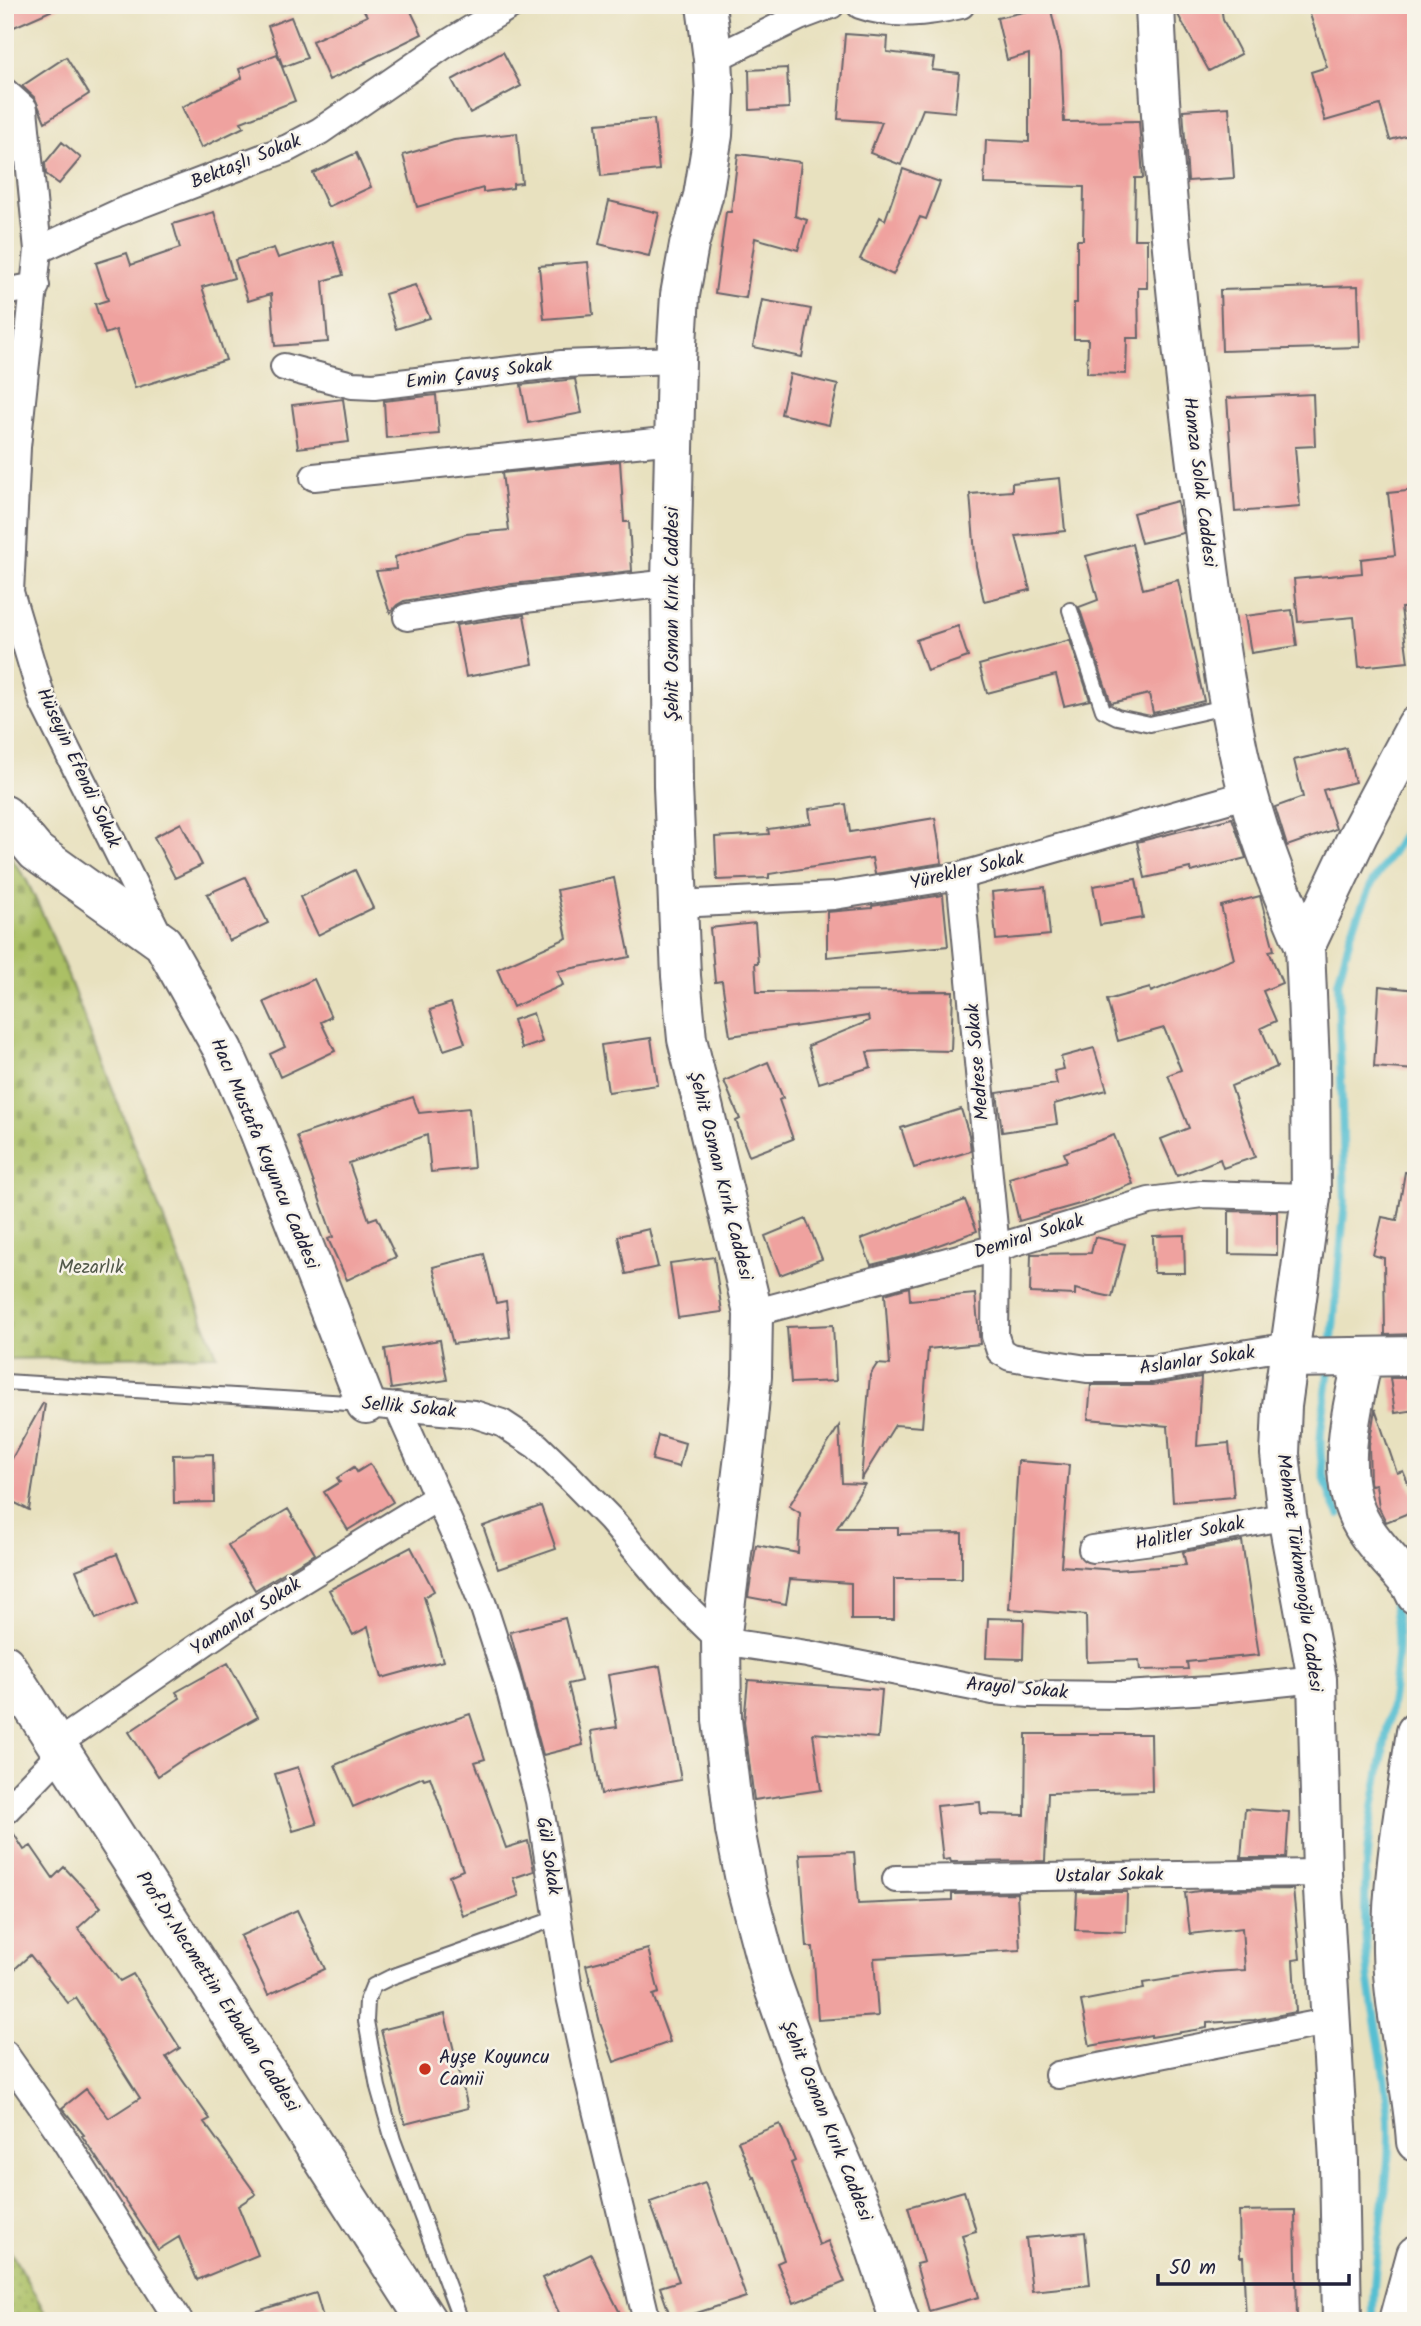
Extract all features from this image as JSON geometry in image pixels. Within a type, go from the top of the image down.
[{"type":"street","name":"Bektaşlı Sokak","points":[[38,250],[118,212],[288,148],[320,131],[443,46],[511,5]]},
{"type":"street","name":"Şehit Osman Kırık Caddesi","points":[[706,5],[715,94],[713,135],[703,195],[689,245],[680,295],[671,583],[673,786],[681,976],[687,1039],[753,1313],[752,1376],[746,1440],[721,1641],[722,1720],[735,1830],[767,1964],[806,2080],[863,2211],[900,2321]]},
{"type":"street","points":[[713,59],[831,5]]},
{"type":"street","points":[[860,5],[895,13],[961,5]]},
{"type":"street","name":"Hamza Solak Caddesi","points":[[1155,5],[1159,112],[1188,400],[1218,633],[1248,794],[1264,847],[1305,947]]},
{"type":"street","name":"Hüseyin Efendi Sokak","points":[[5,92],[24,109],[38,250],[18,447],[8,589],[43,702],[163,943]]},
{"type":"street","points":[[5,292],[36,286]]},
{"type":"street","name":"Emin Çavuş Sokak","points":[[284,367],[352,385],[374,386],[562,364],[676,360]]},
{"type":"street","points":[[314,477],[674,440]]},
{"type":"street","points":[[407,617],[506,601],[671,583]]},
{"type":"street","name":"Mehmet Türkmenoğlu Caddesi","points":[[1342,2321],[1339,2161],[1322,1872],[1317,1679],[1287,1516],[1280,1454],[1282,1406],[1320,1356],[1311,1197],[1310,1065],[1305,947],[1357,835],[1416,726]]},
{"type":"street","name":"Yürekler Sokak","points":[[678,904],[834,896],[960,876],[1248,794]]},
{"type":"street","name":"Hacı Mustafa Koyuncu Caddesi","points":[[5,815],[36,852],[163,943],[223,1050],[382,1405]]},
{"type":"street","name":"Medrese Sokak","points":[[960,876],[996,1248]]},
{"type":"street","name":"Demiral Sokak","points":[[753,1313],[996,1248],[1149,1201],[1202,1194],[1311,1197]]},
{"type":"street","name":"Aslanlar Sokak","points":[[996,1248],[995,1336],[1000,1351],[1010,1357],[1087,1369],[1152,1370],[1320,1356]]},
{"type":"street","points":[[1416,1356],[1320,1356],[1347,1440],[1353,1501],[1365,1529],[1411,1585],[1416,1595]]},
{"type":"street","name":"Gül Sokak","points":[[382,1405],[438,1497],[482,1605],[507,1679],[539,1801],[557,1918],[588,2077],[648,2321]]},
{"type":"street","name":"Sellik Sokak","points":[[382,1405],[474,1414],[502,1423],[537,1446],[611,1520],[674,1595],[721,1641]]},
{"type":"street","name":"Yamanlar Sokak","points":[[5,1811],[61,1747],[237,1620],[438,1497]]},
{"type":"street","name":"Halitler Sokak","points":[[1092,1549],[1167,1539],[1287,1516]]},
{"type":"street","name":"Arayol Sokak","points":[[721,1641],[807,1654],[993,1691],[1031,1694],[1149,1694],[1317,1679]]},
{"type":"street","name":"Prof.Dr.Necmettin Erbakan Caddesi","points":[[5,1664],[61,1747],[427,2321]]},
{"type":"street","points":[[1416,1732],[1397,1856],[1392,1952],[1396,2003],[1416,2142]]},
{"type":"street","name":"Ustalar Sokak","points":[[896,1879],[1322,1872]]},
{"type":"street","points":[[1058,2075],[1332,2021]]},
{"type":"street","points":[[5,2054],[59,2131],[179,2321]]},
{"type":"street","points":[[1398,2321],[1416,2255]]},
{"type":"lane","points":[[1070,610],[1103,710],[1117,717],[1150,724],[1231,706]]},
{"type":"lane","name":"Sellik Sokak","points":[[5,1382],[382,1405]]},
{"type":"lane","points":[[461,2321],[393,2140],[366,2021],[367,2001],[373,1986],[390,1977],[557,1918]]},
{"type":"green space","name":"Mezarlık","points":[[5,849],[27,881],[49,928],[217,1355],[5,1359]]},
{"type":"green space","points":[[5,2242],[50,2321],[5,2321]]},
{"type":"building","points":[[5,5],[64,5],[5,31]]},
{"type":"building","points":[[361,5],[408,5],[422,34],[329,80],[312,41],[367,16]]},
{"type":"building","points":[[1177,5],[1221,5],[1223,20],[1241,54],[1209,71],[1177,13]]},
{"type":"building","points":[[1307,5],[1416,5],[1416,133],[1390,140],[1380,105],[1325,121],[1311,72],[1327,67]]},
{"type":"building","points":[[1050,6],[1061,53],[1064,122],[1139,121],[1143,178],[1135,178],[1134,239],[1147,239],[1147,288],[1138,288],[1139,338],[1127,338],[1126,374],[1087,373],[1088,339],[1074,339],[1077,240],[1083,240],[1084,187],[984,184],[986,140],[1029,142],[1029,54],[1007,60],[997,18]]},
{"type":"building","points":[[291,17],[307,58],[283,67],[268,26]]},
{"type":"building","points":[[845,34],[888,37],[887,52],[934,58],[932,70],[959,73],[955,112],[923,109],[901,165],[870,153],[882,122],[838,119]]},
{"type":"building","points":[[503,52],[521,86],[470,113],[452,80]]},
{"type":"building","points":[[277,54],[295,101],[241,122],[244,127],[201,148],[182,107],[242,78],[239,69]]},
{"type":"building","points":[[66,57],[89,94],[45,122],[35,98],[22,86]]},
{"type":"building","points":[[787,68],[789,108],[750,110],[749,70]]},
{"type":"building","points":[[1229,107],[1234,178],[1188,181],[1183,110]]},
{"type":"building","points":[[654,119],[659,170],[601,176],[596,124]]},
{"type":"building","points":[[517,133],[522,183],[513,184],[513,188],[483,192],[483,188],[417,207],[403,155],[454,140]]},
{"type":"building","points":[[62,142],[81,158],[59,184],[46,174],[45,163]]},
{"type":"building","points":[[356,153],[371,187],[328,207],[313,173]]},
{"type":"building","points":[[738,154],[801,162],[795,216],[807,220],[798,250],[755,238],[746,298],[715,293],[726,212],[731,212]]},
{"type":"building","points":[[903,169],[940,182],[926,219],[920,217],[893,275],[860,259],[880,217],[885,220]]},
{"type":"building","points":[[609,201],[659,213],[649,256],[599,244]]},
{"type":"building","points":[[214,212],[234,278],[202,287],[226,360],[135,388],[116,330],[105,334],[95,304],[108,300],[96,263],[127,253],[131,265],[180,248],[173,224]]},
{"type":"building","points":[[333,241],[343,275],[323,281],[328,342],[275,346],[271,294],[248,301],[235,260],[274,248],[278,258]]},
{"type":"building","points":[[588,262],[593,315],[544,319],[539,266]]},
{"type":"building","points":[[415,285],[430,318],[396,329],[385,294]]},
{"type":"building","points":[[1358,286],[1360,347],[1222,351],[1220,290]]},
{"type":"building","points":[[762,300],[811,309],[802,357],[753,347]]},
{"type":"building","points":[[790,374],[838,385],[829,425],[781,414]]},
{"type":"building","points":[[575,379],[582,413],[528,423],[521,385]]},
{"type":"building","points":[[1313,394],[1315,446],[1295,447],[1300,507],[1235,512],[1227,398]]},
{"type":"building","points":[[436,395],[439,434],[386,438],[384,401]]},
{"type":"building","points":[[343,399],[349,442],[298,448],[292,405]]},
{"type":"building","points":[[620,461],[624,522],[629,522],[632,571],[503,585],[404,601],[390,613],[376,571],[396,569],[395,557],[466,534],[509,530],[502,473]]},
{"type":"building","points":[[1060,478],[1065,531],[1016,536],[1030,590],[984,601],[976,566],[970,494],[1012,491],[1012,483]]},
{"type":"building","points":[[1416,490],[1416,607],[1401,608],[1408,662],[1359,667],[1354,617],[1298,622],[1294,579],[1362,573],[1361,559],[1395,555],[1388,493]]},
{"type":"building","points":[[1177,501],[1183,533],[1141,543],[1133,513]]},
{"type":"building","points":[[1132,544],[1143,589],[1178,580],[1204,701],[1153,713],[1149,694],[1111,703],[1079,607],[1098,600],[1086,556]]},
{"type":"building","points":[[1292,610],[1297,646],[1251,653],[1245,616]]},
{"type":"building","points":[[524,615],[533,664],[466,677],[456,625]]},
{"type":"building","points":[[958,626],[968,657],[927,671],[916,640]]},
{"type":"building","points":[[1070,640],[1090,700],[1064,706],[1056,675],[987,693],[979,665]]},
{"type":"building","points":[[1346,748],[1355,782],[1323,790],[1336,829],[1287,846],[1275,807],[1303,797],[1294,760]]},
{"type":"building","points":[[846,804],[850,832],[935,818],[942,863],[875,874],[872,858],[769,874],[769,878],[717,880],[715,837],[769,834],[768,829],[811,823],[809,809]]},
{"type":"building","points":[[1232,818],[1246,858],[1191,872],[1190,868],[1145,878],[1137,842]]},
{"type":"building","points":[[181,823],[202,865],[175,878],[154,837]]},
{"type":"building","points":[[355,870],[373,908],[318,935],[300,897]]},
{"type":"building","points":[[245,877],[268,923],[229,941],[207,894]]},
{"type":"building","points":[[614,878],[630,957],[558,971],[563,985],[513,1007],[497,969],[567,938],[557,890]]},
{"type":"building","points":[[1136,879],[1143,918],[1100,925],[1093,886]]},
{"type":"building","points":[[1045,887],[1050,935],[996,940],[992,892]]},
{"type":"building","points":[[943,895],[948,946],[827,957],[827,912],[872,908]]},
{"type":"building","points":[[1260,896],[1274,950],[1269,951],[1282,983],[1263,991],[1276,1021],[1261,1028],[1277,1067],[1231,1086],[1255,1157],[1223,1168],[1220,1159],[1177,1176],[1161,1139],[1189,1128],[1168,1075],[1181,1070],[1164,1028],[1118,1041],[1107,1000],[1150,988],[1151,992],[1234,959],[1221,906]]},
{"type":"building","points":[[755,923],[757,992],[953,991],[951,1051],[867,1052],[871,1067],[819,1083],[808,1046],[869,1021],[868,1016],[730,1036],[722,981],[715,982],[710,928]]},
{"type":"building","points":[[314,979],[331,1017],[321,1022],[335,1051],[280,1077],[270,1054],[285,1047],[264,1002]]},
{"type":"building","points":[[1379,986],[1416,990],[1416,1070],[1374,1067]]},
{"type":"building","points":[[451,1003],[465,1043],[444,1050],[430,1010]]},
{"type":"building","points":[[533,1013],[542,1042],[522,1049],[513,1020]]},
{"type":"building","points":[[651,1038],[658,1085],[608,1092],[601,1045]]},
{"type":"building","points":[[1094,1048],[1107,1090],[1054,1104],[1057,1124],[1002,1132],[997,1093],[1057,1084],[1054,1071],[1064,1069],[1061,1057]]},
{"type":"building","points":[[768,1062],[783,1098],[779,1100],[793,1139],[749,1156],[736,1121],[740,1119],[724,1081]]},
{"type":"building","points":[[413,1097],[419,1113],[469,1108],[474,1168],[431,1172],[427,1135],[349,1163],[369,1220],[377,1217],[396,1257],[347,1280],[328,1239],[333,1237],[297,1136]]},
{"type":"building","points":[[961,1109],[971,1151],[914,1168],[901,1128]]},
{"type":"building","points":[[1114,1135],[1133,1184],[1083,1203],[1019,1221],[1009,1178],[1067,1161],[1064,1153]]},
{"type":"building","points":[[1405,1172],[1416,1173],[1416,1334],[1385,1335],[1384,1258],[1373,1255],[1382,1217],[1397,1220]]},
{"type":"building","points":[[965,1200],[977,1231],[914,1254],[871,1265],[861,1239]]},
{"type":"building","points":[[1229,1211],[1277,1212],[1277,1255],[1229,1254]]},
{"type":"building","points":[[806,1219],[822,1259],[780,1275],[765,1236]]},
{"type":"building","points":[[649,1229],[658,1267],[626,1274],[618,1236]]},
{"type":"building","points":[[1184,1235],[1185,1273],[1154,1273],[1153,1236]]},
{"type":"building","points":[[1095,1237],[1125,1244],[1112,1297],[1075,1289],[1075,1295],[1030,1293],[1031,1254],[1091,1253]]},
{"type":"building","points":[[484,1254],[496,1303],[506,1301],[510,1337],[453,1344],[433,1267]]},
{"type":"building","points":[[714,1257],[722,1312],[678,1318],[670,1263]]},
{"type":"building","points":[[909,1287],[910,1300],[975,1294],[980,1344],[928,1349],[922,1427],[895,1425],[861,1480],[870,1375],[877,1364],[890,1365],[885,1294]]},
{"type":"building","points":[[833,1325],[836,1381],[791,1383],[787,1327]]},
{"type":"building","points":[[440,1340],[447,1380],[391,1389],[385,1349]]},
{"type":"building","points":[[1201,1377],[1197,1446],[1229,1443],[1234,1497],[1173,1502],[1168,1426],[1088,1419],[1091,1385],[1152,1385]]},
{"type":"building","points":[[1390,1378],[1416,1378],[1416,1410],[1395,1413]]},
{"type":"building","points":[[43,1403],[45,1404],[29,1510],[5,1498],[5,1471]]},
{"type":"building","points":[[1375,1409],[1397,1473],[1403,1471],[1416,1502],[1416,1510],[1386,1522],[1379,1508],[1376,1484],[1371,1485],[1370,1482],[1369,1445]]},
{"type":"building","points":[[839,1426],[842,1483],[865,1484],[837,1528],[898,1528],[898,1534],[962,1533],[962,1579],[894,1579],[894,1620],[851,1620],[851,1583],[790,1579],[786,1604],[748,1597],[756,1545],[798,1553],[800,1513],[789,1506]]},
{"type":"building","points":[[658,1435],[685,1443],[679,1467],[652,1460]]},
{"type":"building","points":[[213,1454],[214,1502],[174,1503],[173,1455]]},
{"type":"building","points":[[1018,1461],[1069,1465],[1061,1566],[1116,1570],[1186,1565],[1183,1552],[1242,1541],[1259,1655],[1187,1662],[1188,1669],[1140,1670],[1139,1660],[1087,1662],[1086,1615],[1009,1609]]},
{"type":"building","points":[[370,1464],[393,1502],[348,1530],[324,1492],[340,1482],[337,1478],[354,1467],[357,1472]]},
{"type":"building","points":[[541,1506],[556,1549],[498,1569],[483,1526]]},
{"type":"building","points":[[288,1509],[315,1554],[255,1590],[228,1545]]},
{"type":"building","points":[[411,1547],[434,1591],[424,1597],[443,1661],[382,1678],[368,1627],[353,1635],[329,1590]]},
{"type":"building","points":[[117,1554],[137,1602],[96,1619],[76,1570]]},
{"type":"building","points":[[565,1618],[581,1681],[568,1684],[583,1745],[543,1755],[510,1632]]},
{"type":"building","points":[[988,1618],[1024,1619],[1023,1659],[986,1658]]},
{"type":"building","points":[[228,1663],[258,1717],[189,1755],[158,1776],[129,1732],[180,1698],[176,1692]]},
{"type":"building","points":[[660,1666],[681,1780],[601,1794],[591,1731],[617,1727],[608,1675]]},
{"type":"building","points":[[748,1680],[882,1690],[878,1738],[813,1733],[821,1790],[754,1800],[744,1722]]},
{"type":"building","points":[[470,1714],[485,1759],[475,1762],[506,1848],[528,1841],[534,1871],[513,1878],[519,1896],[463,1916],[449,1876],[463,1870],[430,1777],[423,1777],[353,1807],[335,1765],[399,1738]]},
{"type":"building","points":[[1026,1734],[1151,1734],[1152,1791],[1048,1793],[1045,1861],[943,1860],[937,1806],[980,1802],[981,1814],[1025,1815]]},
{"type":"building","points":[[298,1767],[317,1824],[293,1831],[275,1774]]},
{"type":"building","points":[[1245,1809],[1289,1812],[1286,1858],[1241,1858]]},
{"type":"building","points":[[5,1826],[9,1826],[24,1850],[31,1846],[53,1878],[64,1867],[101,1907],[78,1928],[120,1981],[133,1974],[180,2048],[166,2057],[210,2119],[204,2122],[256,2194],[238,2206],[258,2255],[197,2280],[179,2237],[158,2250],[82,2136],[84,2135],[62,2108],[86,2089],[109,2118],[140,2098],[76,1998],[68,2003],[30,1955],[5,1978]]},
{"type":"building","points":[[854,1852],[858,1904],[952,1900],[952,1894],[1017,1893],[1020,1950],[874,1958],[878,2016],[818,2020],[813,1947],[807,1947],[800,1854]]},
{"type":"building","points":[[1293,1889],[1300,1959],[1293,1960],[1296,2012],[1254,2020],[1207,2023],[1207,2028],[1090,2046],[1081,2001],[1144,1989],[1143,1983],[1245,1970],[1242,1928],[1190,1934],[1185,1893],[1206,1890]]},
{"type":"building","points":[[1077,1892],[1127,1892],[1126,1932],[1075,1930]]},
{"type":"building","points":[[297,1910],[325,1969],[268,1995],[240,1936]]},
{"type":"building","points":[[648,1949],[659,1993],[653,1995],[670,2042],[614,2062],[600,2023],[586,1965]]},
{"type":"building","name":"Ayşe Koyuncu Camii","points":[[445,2014],[468,2108],[405,2124],[381,2030]]},
{"type":"building","points":[[780,2124],[795,2161],[791,2163],[819,2245],[828,2241],[845,2282],[794,2303],[777,2263],[784,2260],[755,2177],[753,2178],[738,2141]]},
{"type":"building","points":[[705,2183],[746,2297],[672,2321],[660,2287],[679,2281],[650,2202]]},
{"type":"building","points":[[964,2191],[976,2231],[962,2235],[979,2297],[929,2311],[916,2264],[924,2262],[908,2207]]},
{"type":"building","points":[[1295,2210],[1297,2321],[1246,2321],[1239,2211]]},
{"type":"building","points":[[1085,2232],[1090,2285],[1032,2291],[1026,2238]]},
{"type":"building","points":[[591,2254],[624,2321],[563,2321],[542,2278]]},
{"type":"building","points":[[316,2293],[324,2321],[241,2321],[241,2316]]},
{"type":"waterway","points":[[1331,1348],[1345,1202],[1338,982],[1351,933],[1372,883],[1404,834],[1416,822]]},
{"type":"waterway","points":[[1329,1368],[1320,1442],[1321,1458],[1324,1475],[1339,1515]]},
{"type":"waterway","points":[[1373,2321],[1389,2121],[1369,1979],[1365,1900],[1370,1829],[1397,1662],[1396,1614],[1387,1582]]},
{"type":"place","name":"Ayşe Koyuncu Camii","points":[[425,2069]]}]
